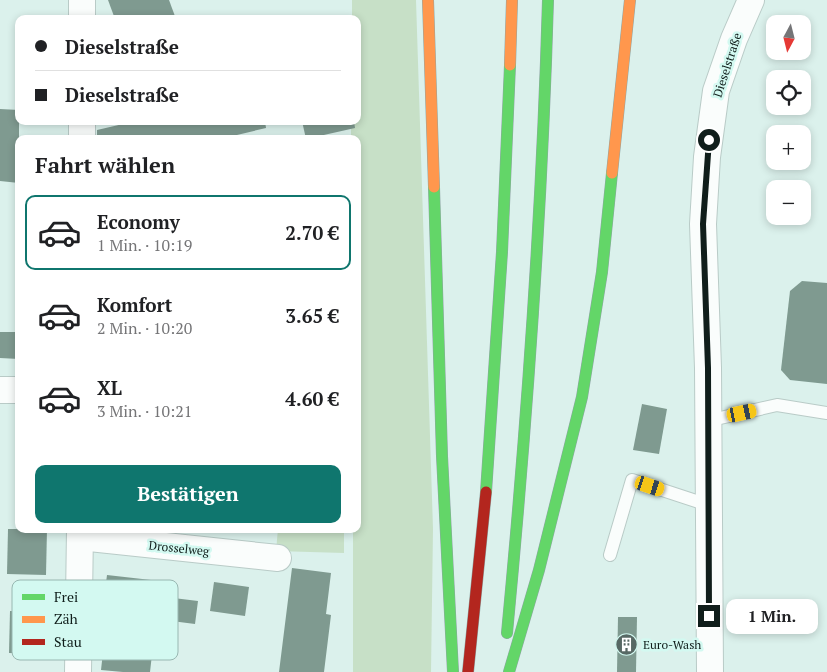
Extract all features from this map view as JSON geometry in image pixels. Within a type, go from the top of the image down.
[{"type":"highway","points":[[428,0],[442,456],[453,672]]},
{"type":"highway","points":[[468,672],[488,468],[508,143],[512,0]]},
{"type":"highway","points":[[504,672],[522,476],[532,332],[544,138],[548,0]]},
{"type":"highway","points":[[508,672],[539,570],[582,397],[602,272],[630,0]]},
{"type":"street","points":[[82,0],[82,15]]},
{"type":"street","name":"Dieselstraße","points":[[710,672],[708,368],[703,224],[707,157],[716,91],[734,39],[751,0]]},
{"type":"street","points":[[0,390],[15,390]]},
{"type":"street","points":[[79,580],[80,533]]},
{"type":"street","name":"Drosselweg","points":[[80,533],[278,558]]},
{"type":"lane","points":[[707,421],[777,405],[827,413]]},
{"type":"lane","points":[[610,555],[632,480],[708,505]]},
{"type":"green space","points":[[352,0],[416,0],[433,529],[431,672],[353,672],[353,533],[361,533],[361,135],[351,135],[351,125],[361,125],[361,15],[352,15]]},
{"type":"green space","points":[[278,533],[344,533],[344,553],[276,551]]},
{"type":"building","points":[[108,0],[169,0],[175,15],[114,15]]},
{"type":"building","points":[[0,109],[15,110],[15,125],[19,125],[19,135],[15,135],[15,183],[0,181]]},
{"type":"building","points":[[119,125],[266,125],[266,128],[237,135],[97,135],[97,130]]},
{"type":"building","points":[[303,125],[355,125],[355,128],[324,135],[305,135]]},
{"type":"building","points":[[802,281],[827,283],[827,384],[790,380],[781,370],[790,291]]},
{"type":"building","points":[[0,332],[15,332],[15,359],[0,358]]},
{"type":"building","points":[[642,404],[667,409],[659,454],[633,450]]},
{"type":"building","points":[[8,529],[15,529],[15,533],[47,533],[46,575],[7,574]]},
{"type":"building","points":[[292,568],[331,573],[326,614],[331,615],[324,672],[279,672]]},
{"type":"building","points":[[107,575],[151,580],[106,580]]},
{"type":"building","points":[[214,582],[249,587],[245,616],[210,611]]},
{"type":"building","points":[[178,599],[198,601],[195,624],[178,622]]},
{"type":"building","points":[[10,611],[12,611],[12,653],[9,653]]},
{"type":"building","name":"Euro-Wash","points":[[618,617],[637,617],[636,672],[617,672]]},
{"type":"building","points":[[102,660],[151,660],[150,672],[101,670]]},
{"type":"traffic: fast","points":[[507,633],[533,317],[542,159],[548,0]]},
{"type":"traffic: fast","points":[[486,492],[502,252],[510,65]]},
{"type":"traffic: fast","points":[[509,672],[539,570],[582,397],[602,272],[612,173]]},
{"type":"traffic: fast","points":[[434,187],[442,456],[453,672]]},
{"type":"traffic: slow","points":[[428,0],[434,187]]},
{"type":"traffic: slow","points":[[510,65],[512,0]]},
{"type":"traffic: slow","points":[[612,173],[630,0]]},
{"type":"traffic: jam","points":[[468,672],[486,492]]},
{"type":"place","name":"Euro-Wash","points":[[627,644]]},
{"type":"route","points":[[709,140],[703,224],[708,368],[709,616]]}]
